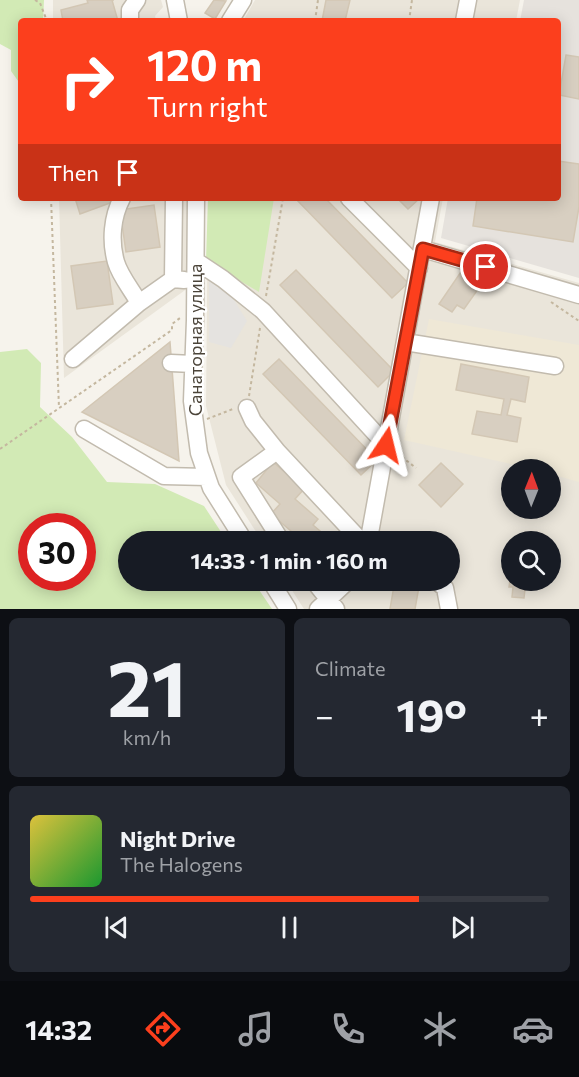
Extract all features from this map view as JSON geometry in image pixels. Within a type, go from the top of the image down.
[{"type":"street","points":[[130,18],[130,10],[137,0]]},
{"type":"street","points":[[175,0],[178,18]]},
{"type":"street","points":[[232,18],[243,0]]},
{"type":"street","points":[[465,18],[468,0]]},
{"type":"street","points":[[120,201],[115,211],[113,237],[116,263],[139,303]]},
{"type":"street","points":[[173,279],[174,201]]},
{"type":"street","name":"Санаторная улица","points":[[196,201],[192,401],[199,453],[207,477],[211,488],[238,531]]},
{"type":"street","points":[[352,201],[419,268]]},
{"type":"street","points":[[370,531],[431,201]]},
{"type":"street","points":[[423,249],[579,295]]},
{"type":"street","points":[[196,261],[263,310],[386,445]]},
{"type":"street","points":[[73,359],[139,303],[173,279],[195,280]]},
{"type":"street","points":[[405,342],[555,366]]},
{"type":"street","points":[[171,363],[193,364]]},
{"type":"street","points":[[247,408],[253,421],[277,451],[352,531]]},
{"type":"street","points":[[84,429],[164,476],[207,477]]},
{"type":"street","points":[[275,531],[241,477],[277,451]]},
{"type":"street","points":[[277,591],[288,609]]},
{"type":"street","points":[[319,591],[328,606],[341,591]]},
{"type":"street","points":[[446,591],[449,609]]},
{"type":"path","points":[[35,0],[40,3],[46,18]]},
{"type":"path","points":[[315,18],[318,0]]},
{"type":"path","points":[[409,18],[412,0]]},
{"type":"path","points":[[51,201],[59,408]]},
{"type":"path","points":[[200,423],[237,407],[247,408],[282,201]]},
{"type":"path","points":[[0,449],[172,330],[172,324],[188,312]]},
{"type":"path","points":[[386,445],[416,468]]},
{"type":"shaded area","points":[[53,0],[161,0],[163,7],[155,18],[53,18]]},
{"type":"shaded area","points":[[255,0],[520,0],[517,18],[245,18]]},
{"type":"shaded area","points":[[524,0],[579,0],[579,278],[441,238],[447,201],[561,201],[561,18],[521,18]]},
{"type":"shaded area","points":[[59,201],[188,201],[186,280],[188,288],[64,378]]},
{"type":"shaded area","points":[[208,201],[442,201],[435,242],[579,283],[579,609],[304,609],[292,591],[460,591],[460,531],[256,531],[226,485],[206,406]]},
{"type":"shaded area","points":[[209,278],[226,287],[247,321],[231,348],[209,342]]},
{"type":"shaded area","points":[[429,319],[579,345],[579,482],[561,477],[561,459],[501,459],[501,462],[404,440]]},
{"type":"green space","points":[[0,0],[44,0],[43,18],[18,18],[18,81],[11,71],[11,50],[0,44]]},
{"type":"green space","points":[[208,201],[274,201],[259,292],[206,261]]},
{"type":"green space","points":[[27,349],[41,363],[40,407],[72,437],[107,482],[155,484],[204,506],[220,531],[118,531],[118,591],[260,591],[272,609],[0,609],[0,352]]},
{"type":"building","points":[[87,0],[112,0],[117,18],[62,18],[61,10],[88,3]]},
{"type":"building","points":[[214,0],[226,1],[216,18],[205,13]]},
{"type":"building","points":[[326,0],[350,0],[346,18],[323,18]]},
{"type":"building","points":[[566,55],[579,57],[579,99],[561,95]]},
{"type":"building","points":[[561,161],[579,164],[579,207],[573,242],[473,226],[477,201],[561,201]]},
{"type":"building","points":[[76,201],[115,201],[80,214]]},
{"type":"building","points":[[298,201],[328,201],[408,283],[392,298]]},
{"type":"building","points":[[400,201],[417,201],[408,209]]},
{"type":"building","points":[[154,205],[160,247],[126,252],[120,210]]},
{"type":"building","points":[[107,261],[113,304],[77,309],[71,266]]},
{"type":"building","points":[[467,263],[480,272],[474,280],[481,285],[464,309],[457,305],[452,312],[439,304]]},
{"type":"building","points":[[296,270],[394,371],[378,387],[280,285]]},
{"type":"building","points":[[170,342],[179,461],[82,412]]},
{"type":"building","points":[[279,359],[377,460],[361,475],[263,374]]},
{"type":"building","points":[[461,364],[529,377],[525,402],[511,399],[507,415],[521,418],[517,442],[472,434],[477,411],[501,415],[504,399],[456,390]]},
{"type":"building","points":[[273,462],[304,489],[295,499],[318,519],[313,525],[320,531],[291,531],[271,514],[280,504],[256,483]]},
{"type":"building","points":[[441,463],[463,484],[441,507],[419,485]]},
{"type":"building","points":[[393,591],[418,591],[415,609],[390,609]]},
{"type":"building","points":[[513,591],[525,591],[524,598],[512,597]]},
{"type":"route","points":[[386,445],[423,249],[486,267]]}]
